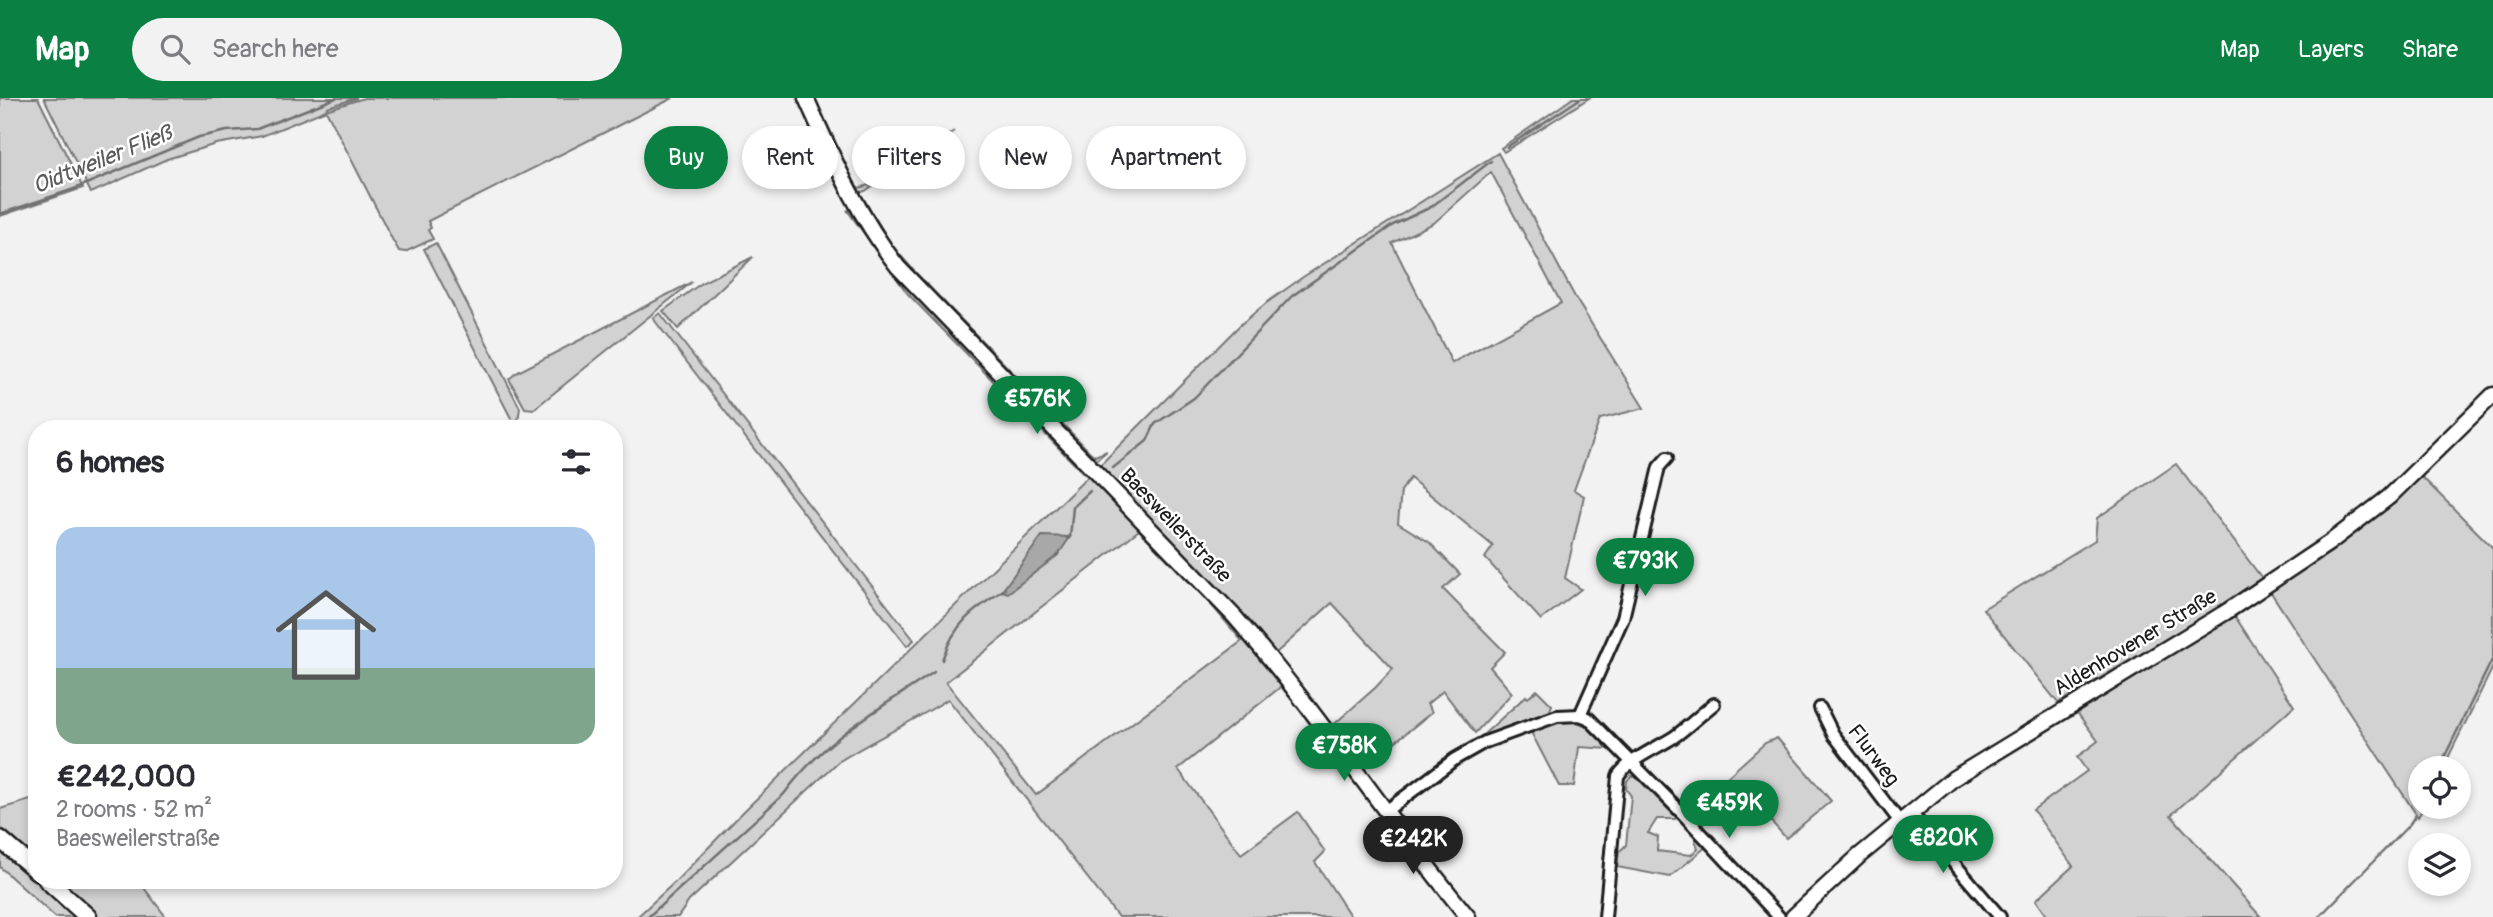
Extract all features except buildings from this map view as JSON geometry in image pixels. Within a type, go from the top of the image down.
[{"type":"main road","points":[[0,839],[28,863]]},
{"type":"main road","points":[[57,889],[88,917]]},
{"type":"street","name":"Baesweilerstraße","points":[[806,98],[853,201],[877,240],[898,267],[1234,616],[1280,669],[1468,917]]},
{"type":"street","name":"Aldenhovener Straße","points":[[1793,917],[1858,856],[1954,778],[2226,612],[2329,543],[2389,497],[2493,396]]},
{"type":"street","points":[[1580,715],[1623,618],[1659,467],[1667,458]]},
{"type":"street","points":[[1605,917],[1619,776],[1622,770],[1677,734],[1714,704]]},
{"type":"street","name":"Flurweg","points":[[1820,709],[1833,734],[1905,817],[2000,917]]},
{"type":"street","points":[[1386,811],[1455,760],[1485,742],[1557,716],[1580,715],[1588,718],[1633,761],[1779,917]]},
{"type":"shaded area","points":[[0,98],[38,98],[83,188],[0,216]]},
{"type":"shaded area","points":[[44,98],[357,98],[327,107],[326,110],[262,136],[216,144],[167,159],[91,193]]},
{"type":"shaded area","points":[[364,98],[673,98],[428,221],[431,228],[428,230],[433,239],[405,252],[399,251],[392,239],[326,110]]},
{"type":"shaded area","points":[[811,98],[814,98],[827,126]]},
{"type":"shaded area","points":[[1573,98],[1589,98],[1504,152],[1501,148]]},
{"type":"shaded area","points":[[1498,153],[1576,299],[1644,408],[1600,419],[1574,490],[1584,496],[1565,578],[1581,589],[1541,620],[1485,558],[1493,546],[1410,478],[1401,491],[1398,523],[1429,542],[1460,574],[1443,589],[1505,652],[1490,667],[1512,693],[1475,733],[1443,691],[1427,704],[1432,712],[1365,766],[1332,726],[1393,669],[1332,603],[1266,662],[1283,685],[1178,769],[1241,854],[1298,812],[1325,852],[1315,862],[1351,917],[1118,917],[948,699],[838,762],[689,901],[678,917],[637,917],[1240,325],[1303,277]],"holes":[[[1491,172],[1561,303],[1452,363],[1392,243],[1434,223]],[[1139,530],[1242,641],[1036,795],[946,682]]]},
{"type":"shaded area","points":[[863,198],[893,247],[917,274],[1090,452],[1095,456],[1107,451],[1094,462],[890,250],[859,201]]},
{"type":"shaded area","points":[[847,210],[855,214],[1085,471],[1084,474],[908,294]]},
{"type":"shaded area","points":[[436,243],[520,408],[518,420],[512,420],[424,249]]},
{"type":"shaded area","points":[[753,257],[678,329],[663,311],[703,282]]},
{"type":"shaded area","points":[[692,282],[534,409],[525,408],[509,379],[516,373]]},
{"type":"shaded area","points":[[660,313],[914,640],[907,646],[655,321],[653,318]]},
{"type":"shaded area","points":[[2176,464],[2264,581],[2058,703],[1983,609],[2095,540],[2097,518]]},
{"type":"shaded area","points":[[2422,477],[2493,548],[2493,667],[2449,756],[2408,756],[2408,802],[2270,591],[2334,548]]},
{"type":"shaded area","points":[[1042,536],[1070,537],[1058,555],[1008,593],[1002,591]]},
{"type":"shaded area","points":[[2234,615],[2294,706],[2171,815],[2261,917],[2048,917],[2036,900],[2073,866],[2033,810],[2087,771],[2077,757],[2098,741],[2076,711]]},
{"type":"shaded area","points":[[1537,690],[1552,705],[1549,713],[1487,737],[1482,736],[1526,696],[1528,698]]},
{"type":"shaded area","points":[[1575,721],[1589,727],[1612,749],[1579,747],[1574,786],[1559,786],[1531,732],[1557,722]]},
{"type":"shaded area","points":[[1777,738],[1831,801],[1786,838],[1759,808],[1754,812],[1725,779],[1765,743]]},
{"type":"shaded area","points":[[1631,776],[1637,776],[1679,815],[1675,819],[1657,819],[1648,833],[1658,837],[1657,851],[1691,855],[1698,848],[1695,840],[1698,837],[1707,846],[1670,877],[1617,867],[1619,852],[1626,845],[1631,796],[1626,789]]},
{"type":"shaded area","points":[[28,801],[28,854],[0,830],[0,809]]},
{"type":"shaded area","points":[[0,848],[28,873],[28,889],[45,889],[76,917],[55,917],[0,867]]},
{"type":"shaded area","points":[[67,889],[145,889],[166,917],[97,917]]},
{"type":"waterway","name":"Oidtweiler Fließ","points":[[0,214],[74,189],[199,137],[227,131],[257,129],[336,98]]},
{"type":"waterway","points":[[1507,147],[1581,98]]},
{"type":"waterway","points":[[1113,468],[1147,441],[1155,424],[1194,398],[1292,296],[1393,225],[1431,207],[1491,161]]},
{"type":"waterway","points":[[1067,539],[1070,537],[1073,507],[1090,491]]},
{"type":"waterway","points":[[942,660],[953,636],[966,618],[1005,589]]},
{"type":"waterway","points":[[2445,756],[2493,658]]},
{"type":"waterway","points":[[648,917],[784,794],[800,774],[835,741],[934,672]]},
{"type":"waterway","points":[[2319,917],[2413,819]]}]
